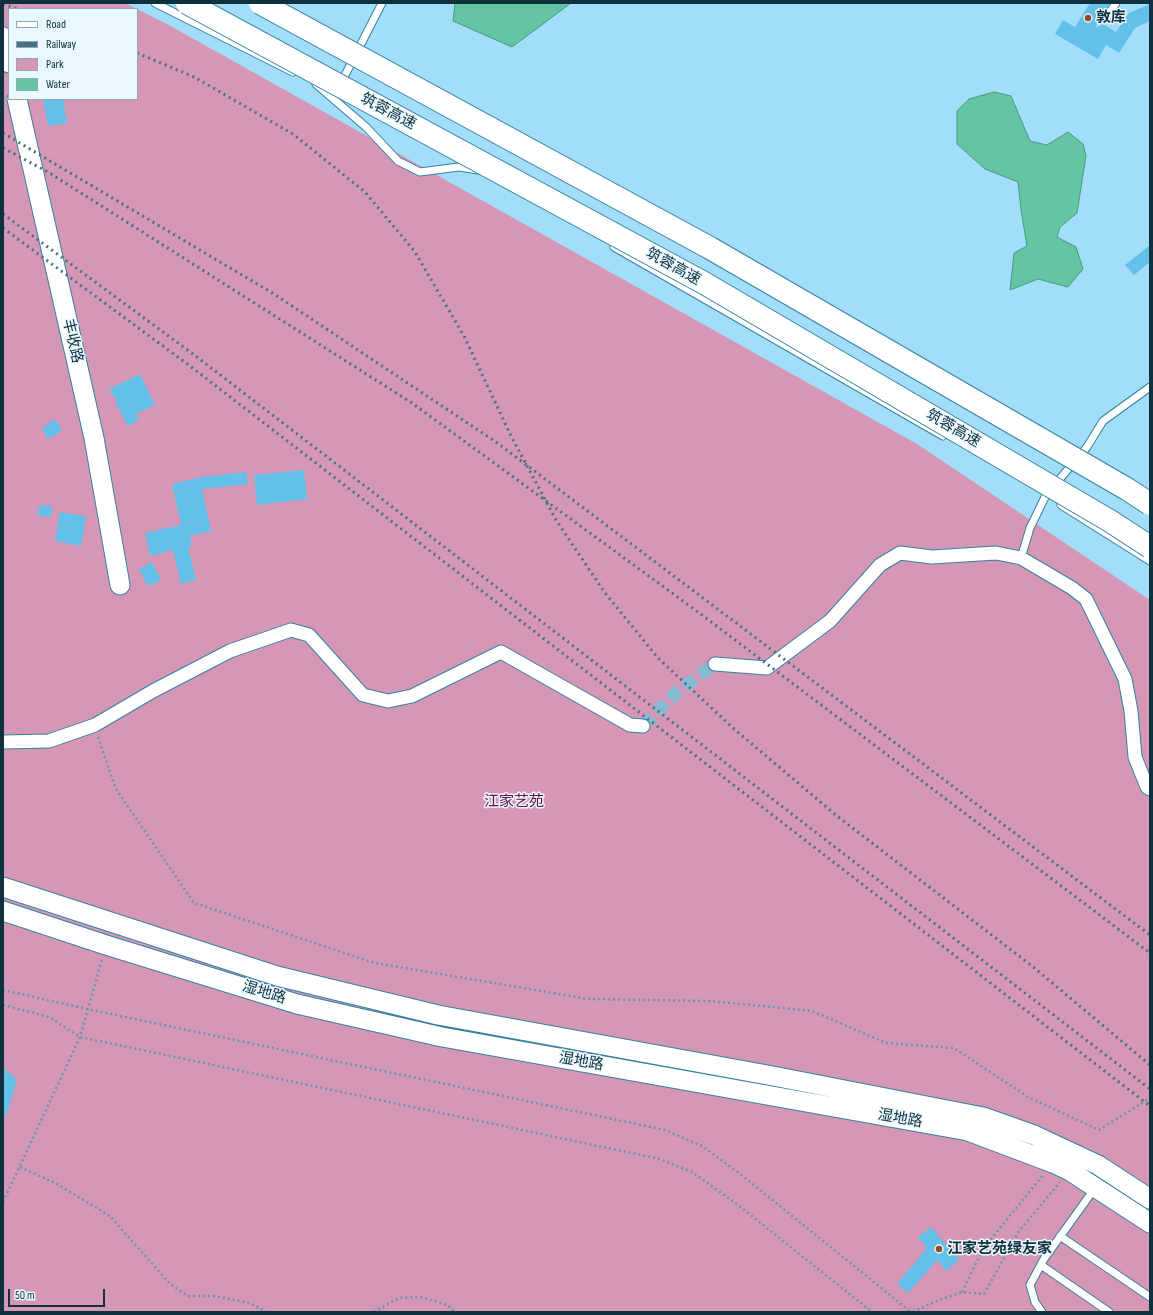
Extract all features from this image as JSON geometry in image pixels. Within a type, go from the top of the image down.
[{"type":"highway","name":"筑蓉高速","points":[[187,3],[704,283],[1103,517],[1150,547]]},
{"type":"highway","points":[[260,3],[710,248],[1127,489],[1150,504]]},
{"type":"street","points":[[3,37],[8,59]]},
{"type":"street","name":"丰收路","points":[[17,100],[94,438],[120,585]]},
{"type":"street","points":[[715,664],[767,668],[830,621],[880,565],[900,552],[932,557],[996,553],[1021,558],[1072,588],[1086,599],[1125,679],[1131,711],[1134,756],[1146,787],[1150,789]]},
{"type":"street","points":[[3,742],[49,741],[94,725],[152,690],[230,651],[291,630],[309,635],[363,695],[388,701],[412,696],[501,652],[630,726],[643,726]]},
{"type":"street","name":"湿地路","points":[[3,887],[277,976],[430,1013],[781,1077],[983,1117],[1034,1136],[1098,1165],[1150,1199]]},
{"type":"street","name":"湿地路","points":[[3,911],[106,945],[297,1004],[434,1035],[968,1131],[1053,1163],[1070,1171],[1150,1223]]},
{"type":"lane","points":[[156,3],[320,86],[366,127],[398,161],[420,172],[459,167],[482,171],[502,182]]},
{"type":"lane","points":[[334,98],[382,3]]},
{"type":"lane","points":[[1108,17],[1116,3]]},
{"type":"lane","points":[[605,242],[950,440]]},
{"type":"lane","points":[[1021,558],[1030,528],[1046,495],[1087,447],[1104,422],[1150,387]]},
{"type":"lane","points":[[1039,491],[1150,561]]},
{"type":"lane","points":[[1042,1312],[1035,1302],[1030,1286],[1040,1265],[1095,1187]]},
{"type":"lane","points":[[1060,1236],[1150,1297]]},
{"type":"lane","points":[[1040,1265],[1108,1312]]},
{"type":"path","points":[[94,725],[116,789],[194,903],[375,963],[588,1000],[710,1001],[812,1011],[886,1043],[954,1048],[1028,1097],[1099,1130],[1150,1098]]},
{"type":"path","points":[[3,1202],[80,1037],[106,945]]},
{"type":"path","points":[[3,990],[88,1010],[665,1130],[702,1146],[739,1173],[912,1312],[962,1292],[984,1294],[1019,1231],[1070,1171]]},
{"type":"path","points":[[3,1005],[49,1017],[80,1037],[660,1159],[692,1172],[738,1205],[872,1312]]},
{"type":"path","points":[[962,1292],[984,1249],[1053,1163]]},
{"type":"path","points":[[20,1167],[57,1184],[110,1216],[170,1284],[188,1296],[215,1296],[235,1300],[249,1303],[267,1312]]},
{"type":"path","points":[[374,1312],[400,1298],[421,1297],[448,1305],[454,1312]]},
{"type":"green space","name":"江家艺苑","points":[[3,3],[125,3],[135,8],[8,8],[8,100],[138,100],[138,10],[167,24],[917,444],[1150,600],[1150,1312],[3,1312]]},
{"type":"water","points":[[455,3],[571,3],[512,47],[453,21]]},
{"type":"water","points":[[994,92],[1011,96],[1030,141],[1047,145],[1068,132],[1083,144],[1086,156],[1077,213],[1060,227],[1057,237],[1076,247],[1083,269],[1068,287],[1038,279],[1010,290],[1014,253],[1027,246],[1018,182],[985,169],[957,144],[957,111],[969,99]]},
{"type":"building","points":[[1090,3],[1110,3],[1095,28],[1103,24],[1116,32],[1129,13],[1150,4],[1150,21],[1135,28],[1119,53],[1106,45],[1098,59],[1055,34],[1063,20],[1075,27]]},
{"type":"building","points":[[43,100],[63,100],[67,123],[48,126]]},
{"type":"building","points":[[1150,245],[1150,262],[1134,275],[1125,265]]},
{"type":"building","points":[[140,374],[155,405],[136,414],[139,420],[128,426],[115,402],[117,401],[109,389]]},
{"type":"building","points":[[55,419],[62,431],[48,439],[42,428]]},
{"type":"building","points":[[304,470],[307,499],[257,505],[254,475]]},
{"type":"building","points":[[246,472],[248,484],[202,489],[211,531],[190,536],[192,546],[188,547],[196,580],[181,584],[173,550],[150,556],[145,533],[181,525],[172,484],[202,477]]},
{"type":"building","points":[[39,505],[52,506],[51,517],[38,516]]},
{"type":"building","points":[[60,512],[86,516],[81,546],[55,541]]},
{"type":"building","points":[[152,562],[161,580],[148,586],[139,569]]},
{"type":"building","points":[[3,1067],[17,1080],[6,1116],[3,1116]]},
{"type":"building","points":[[931,1227],[959,1260],[946,1271],[937,1260],[908,1293],[897,1284],[927,1248],[918,1237]]},
{"type":"tunnel","points":[[643,726],[676,693],[715,664]]},
{"type":"railway","points":[[3,4],[14,8]]},
{"type":"railway","points":[[138,53],[194,77],[293,134],[365,192],[415,252],[464,336],[511,436],[556,520],[605,593],[658,658],[733,728],[837,816],[1032,966],[1150,1065]]},
{"type":"railway","points":[[3,133],[274,294],[496,442],[1150,935]]},
{"type":"railway","points":[[3,148],[48,172],[412,403],[694,609],[1150,953]]},
{"type":"railway","points":[[3,214],[197,357],[1150,1089]]},
{"type":"railway","points":[[3,228],[190,366],[1150,1106]]},
{"type":"place","name":"敦库","points":[[1088,18]]},
{"type":"place","name":"江家艺苑绿友家","points":[[939,1249]]}]
